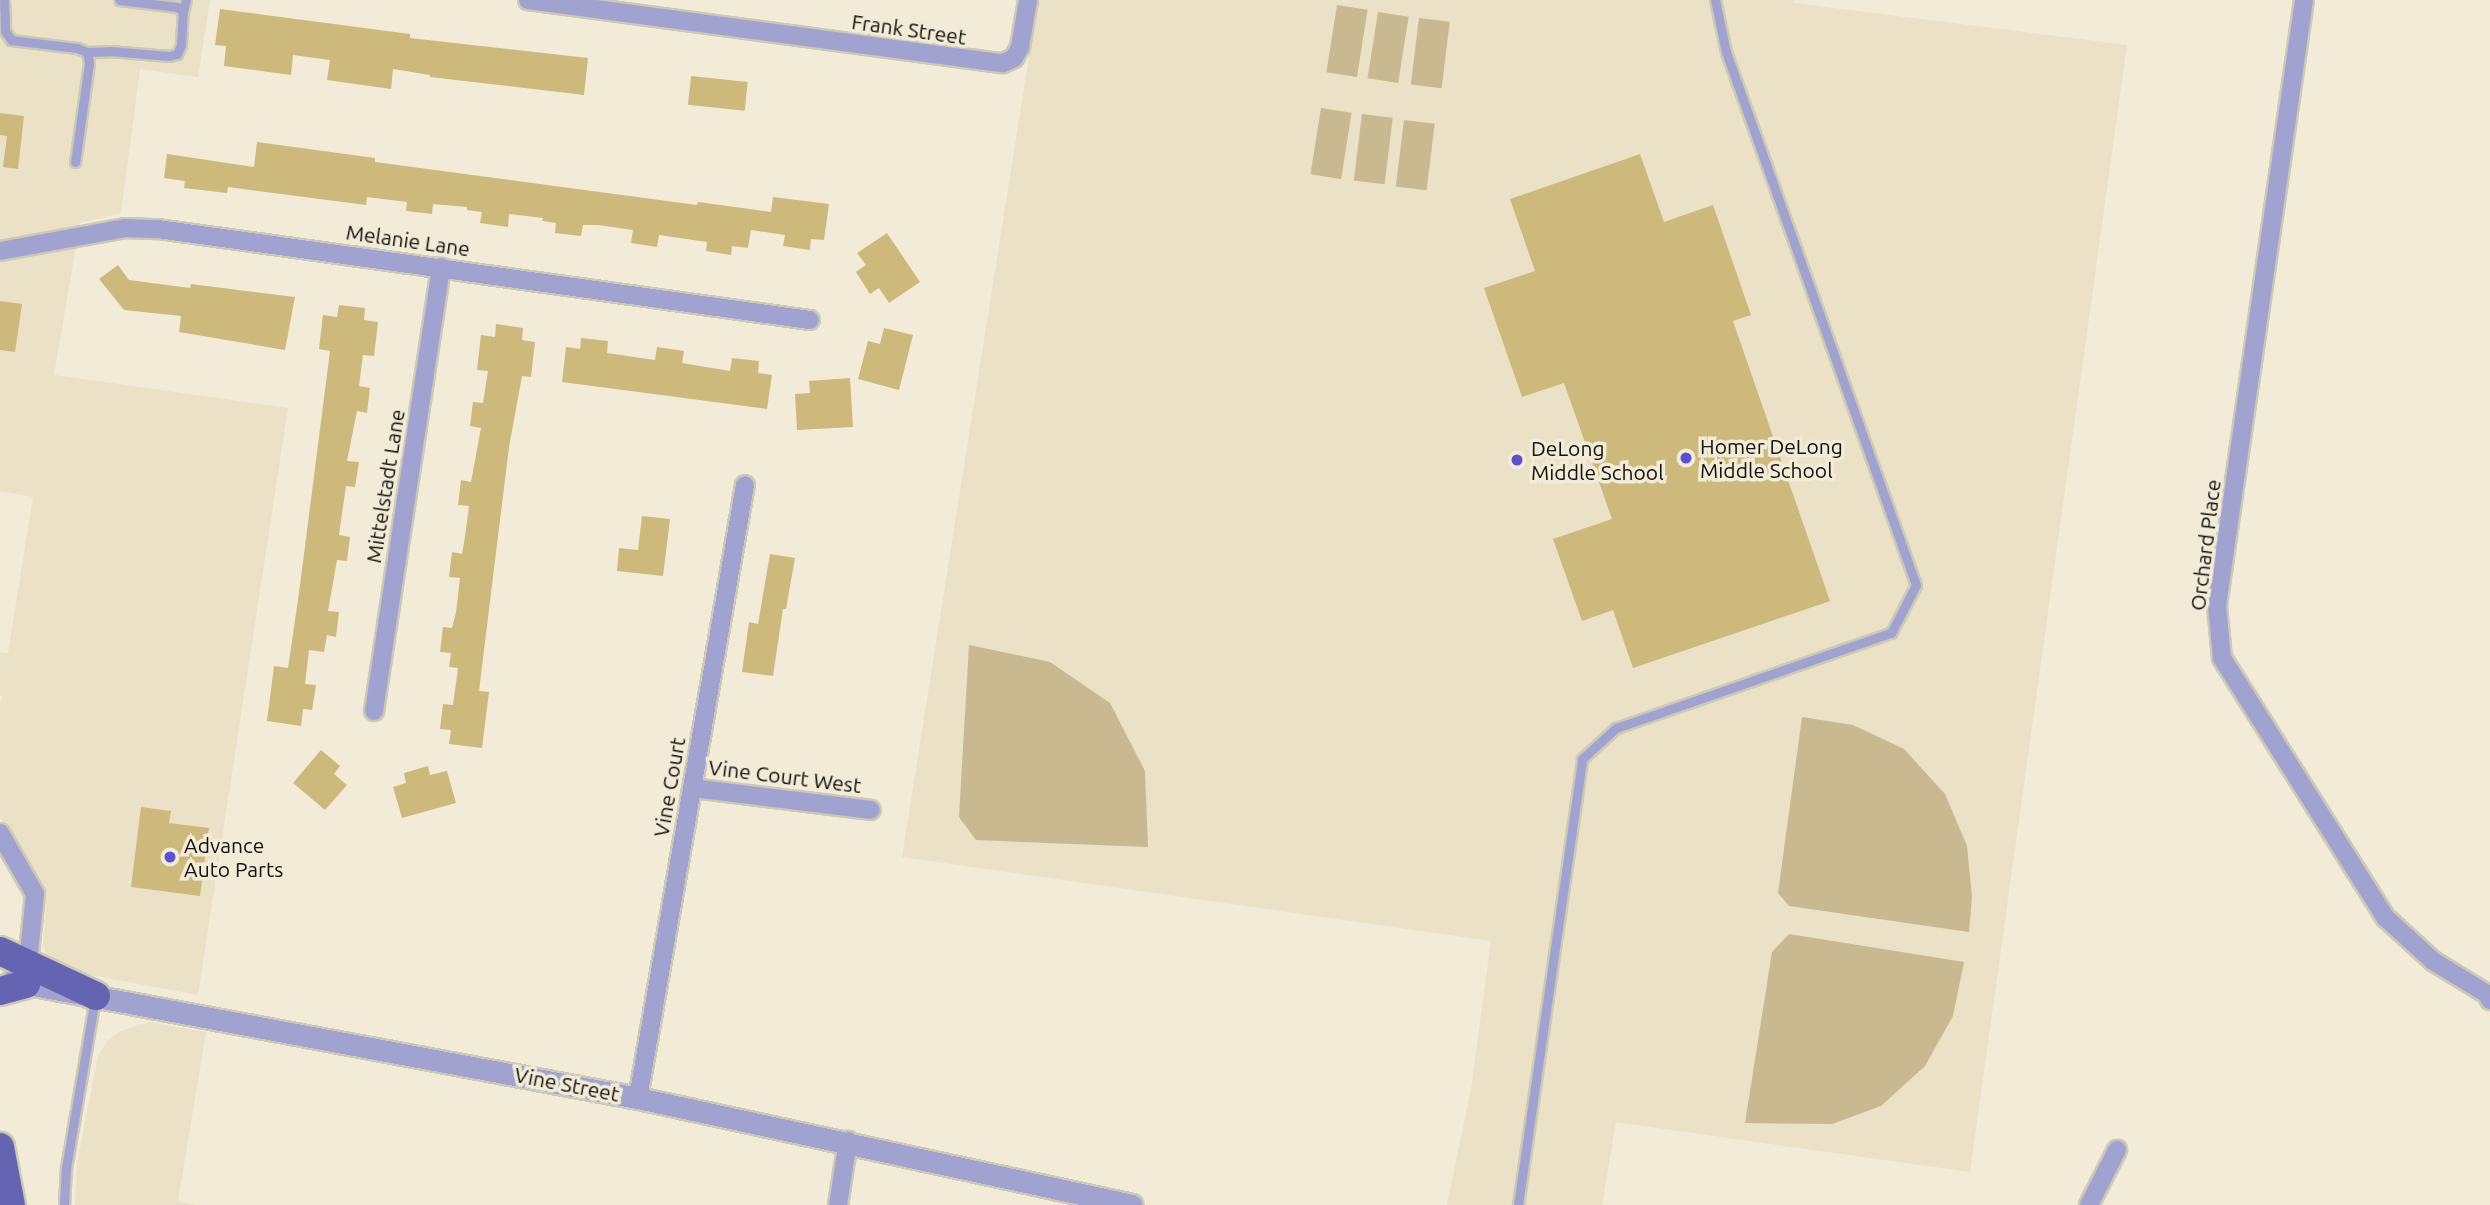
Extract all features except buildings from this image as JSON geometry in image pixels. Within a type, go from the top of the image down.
[{"type":"main road","points":[[0,951],[14,979],[96,996]]},
{"type":"main road","points":[[0,1147],[11,1205]]},
{"type":"street","name":"Frank Street","points":[[528,0],[1003,63],[1014,58],[1020,47],[1028,0]]},
{"type":"street","name":"Orchard Place","points":[[2304,0],[2217,606],[2222,658],[2386,918],[2433,961],[2487,994],[2490,1000]]},
{"type":"street","name":"Melanie Lane","points":[[0,251],[125,228],[158,229],[810,320]]},
{"type":"street","name":"Mittelstadt Lane","points":[[374,711],[441,267]]},
{"type":"street","name":"Vine Court","points":[[638,1098],[745,485]]},
{"type":"street","name":"Vine Court West","points":[[692,788],[871,810]]},
{"type":"street","points":[[0,833],[35,894],[14,979]]},
{"type":"street","name":"Vine Street","points":[[96,996],[638,1098],[848,1141],[1132,1205]]},
{"type":"street","points":[[838,1205],[848,1141]]},
{"type":"street","points":[[2089,1205],[2117,1150]]},
{"type":"lane","points":[[4,0],[5,31],[11,40],[77,48],[87,52],[169,56],[177,54],[181,45],[186,0]]},
{"type":"lane","points":[[119,0],[177,7],[183,11]]},
{"type":"lane","points":[[1518,1205],[1582,759],[1616,727],[1891,633],[1916,585],[1726,52],[1715,0]]},
{"type":"lane","points":[[75,163],[89,63],[87,52]]},
{"type":"lane","points":[[64,1205],[66,1168],[96,996]]},
{"type":"shaded area","points":[[0,0],[210,0],[198,77],[140,69],[121,213],[80,223],[54,375],[288,408],[198,995],[64,970],[47,958],[43,943],[46,904],[43,884],[0,818],[0,702],[3,698],[0,694],[0,652],[8,653],[33,497],[0,491]]},
{"type":"shaded area","name":"DeLong Middle School","points":[[1038,0],[1794,0],[1794,3],[2127,45],[1970,1172],[1616,1122],[1602,1205],[1447,1205],[1471,1089],[1491,941],[902,857]]},
{"type":"shaded area","points":[[1337,5],[1368,10],[1357,77],[1326,72]]},
{"type":"shaded area","points":[[1378,12],[1409,17],[1398,83],[1368,78]]},
{"type":"shaded area","points":[[1419,18],[1450,22],[1442,88],[1411,85]]},
{"type":"shaded area","points":[[1321,108],[1352,113],[1341,179],[1311,174]]},
{"type":"shaded area","points":[[1362,114],[1393,118],[1385,184],[1354,181]]},
{"type":"shaded area","points":[[1404,120],[1435,124],[1427,190],[1396,187]]},
{"type":"shaded area","points":[[969,645],[1050,662],[1110,703],[1145,771],[1148,847],[976,840],[959,817]]},
{"type":"shaded area","points":[[1802,717],[1853,725],[1904,749],[1945,794],[1967,846],[1972,897],[1969,932],[1789,906],[1778,893]]},
{"type":"shaded area","points":[[1789,934],[1964,962],[1953,1016],[1925,1066],[1881,1106],[1832,1124],[1745,1123],[1772,952]]},
{"type":"shaded area","points":[[149,1022],[206,1032],[178,1201],[197,1205],[75,1205],[77,1164],[98,1056],[107,1041],[121,1031]]},
{"type":"place","name":"Homer DeLong Middle School","points":[[1686,458]]},
{"type":"place","name":"DeLong Middle School","points":[[1517,460]]},
{"type":"place","name":"Advance Auto Parts","points":[[170,857]]}]
